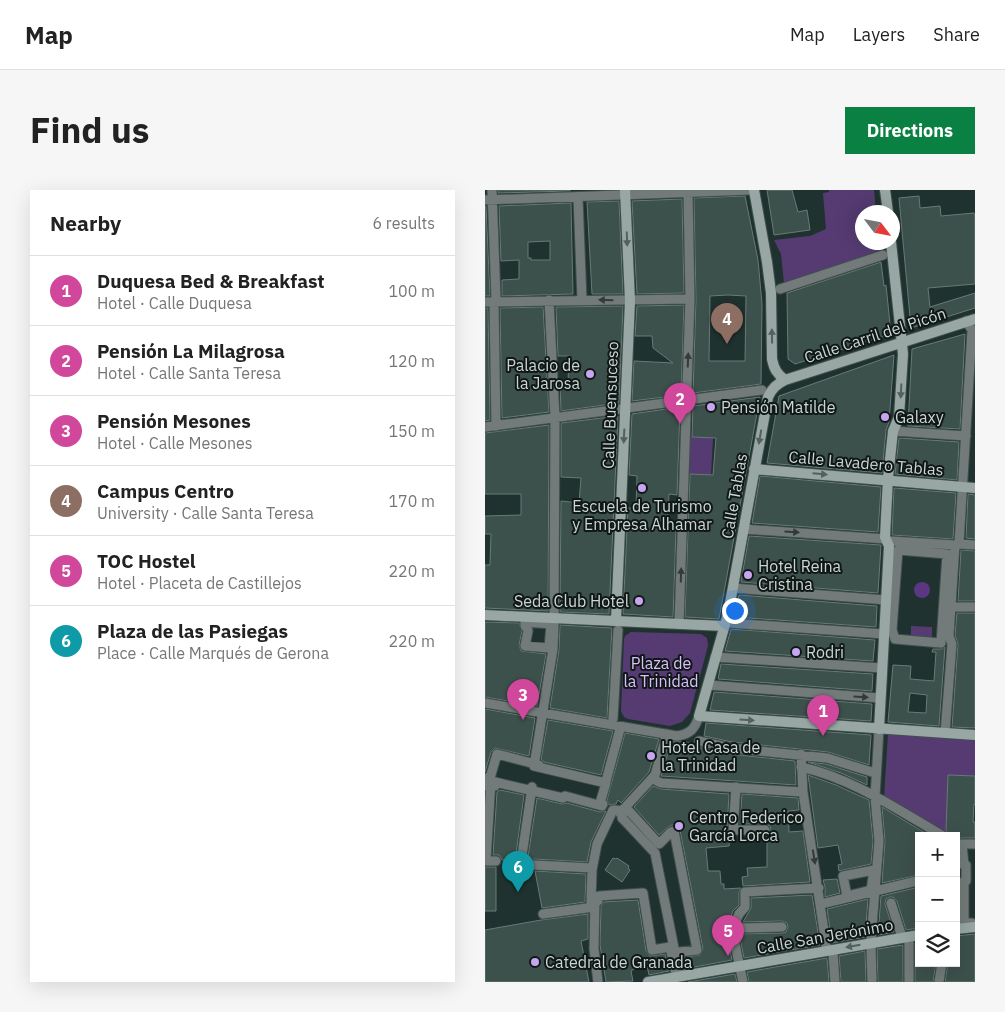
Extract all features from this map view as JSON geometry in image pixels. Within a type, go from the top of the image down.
[{"type":"street","points":[[492,190],[489,200],[490,302],[496,426]]},
{"type":"street","points":[[489,200],[578,198],[589,194],[753,190],[771,292],[772,359],[774,369],[785,380]]},
{"type":"street","points":[[885,190],[887,205]]},
{"type":"street","name":"Calle Buensuceso","points":[[617,625],[630,301],[625,193]]},
{"type":"street","points":[[679,624],[690,299],[688,193]]},
{"type":"street","points":[[578,198],[582,300]]},
{"type":"street","points":[[872,982],[871,943],[879,841],[875,773],[889,546],[887,541],[888,480],[893,431],[899,418],[903,354],[892,250]]},
{"type":"street","points":[[780,289],[883,255]]},
{"type":"street","points":[[490,302],[690,299]]},
{"type":"street","points":[[534,764],[553,649],[555,416],[549,300]]},
{"type":"street","points":[[945,733],[951,644],[949,636],[951,607],[963,486],[971,320]]},
{"type":"street","name":"Calle Carril del Picón","points":[[785,380],[971,320]]},
{"type":"street","name":"Calle Tablas","points":[[727,624],[767,397],[777,384],[785,380]]},
{"type":"street","points":[[485,427],[555,416],[762,390]]},
{"type":"street","points":[[893,431],[966,436]]},
{"type":"street","name":"Calle Lavadero Tablas","points":[[754,469],[975,488]]},
{"type":"street","points":[[743,529],[887,541],[975,545]]},
{"type":"street","points":[[898,550],[947,554],[941,643],[895,639],[892,630],[898,550]]},
{"type":"street","points":[[733,588],[886,600]]},
{"type":"street","points":[[951,607],[975,608]]},
{"type":"street","points":[[485,615],[554,618],[617,625],[727,624],[884,634]]},
{"type":"street","points":[[485,703],[542,713],[610,721],[677,736],[690,732],[696,725],[715,657],[727,624]]},
{"type":"street","points":[[610,721],[617,625]]},
{"type":"street","points":[[715,657],[882,668]]},
{"type":"street","points":[[707,685],[880,698]]},
{"type":"street","points":[[699,716],[975,735]]},
{"type":"street","points":[[488,783],[495,786],[495,782],[532,788],[563,798],[565,796],[602,806],[601,803],[609,782],[606,781],[620,729]]},
{"type":"street","points":[[598,982],[594,949],[594,905],[596,869],[601,844],[617,816],[653,779],[667,734]]},
{"type":"street","points":[[699,742],[731,748],[827,758],[875,773]]},
{"type":"street","points":[[497,861],[485,861],[488,783],[497,754],[606,781]]},
{"type":"street","points":[[801,754],[803,792],[835,982]]},
{"type":"street","points":[[534,764],[534,766],[606,783],[601,803]]},
{"type":"street","points":[[801,767],[819,771],[875,797],[936,832]]},
{"type":"street","points":[[653,779],[661,783],[803,792]]},
{"type":"street","points":[[737,787],[733,830],[765,830]]},
{"type":"street","points":[[521,862],[532,788]]},
{"type":"street","points":[[601,803],[622,811]]},
{"type":"street","points":[[594,905],[591,903],[592,868],[597,844],[613,810],[629,811],[659,844],[674,831],[697,950],[679,952],[684,974],[681,978]]},
{"type":"street","points":[[622,811],[622,818],[655,853],[681,978]]},
{"type":"street","points":[[960,845],[975,844]]},
{"type":"street","points":[[960,848],[964,854],[966,881],[964,881],[964,919],[960,924],[975,922]]},
{"type":"street","points":[[534,865],[592,868]]},
{"type":"street","points":[[821,904],[915,882]]},
{"type":"street","points":[[743,982],[733,930],[741,911],[745,907],[745,892],[819,888]]},
{"type":"street","points":[[543,914],[594,905],[598,901],[599,896],[643,893],[652,950],[669,947],[676,974],[681,978]]},
{"type":"street","name":"Calle San Jerónimo","points":[[891,903],[901,934]]},
{"type":"street","points":[[734,926],[742,928],[782,927]]},
{"type":"street","points":[[960,929],[975,927]]},
{"type":"street","name":"Calle San Jerónimo","points":[[649,982],[681,978],[739,965],[830,952],[915,936]]},
{"type":"street","name":"Calle San Jerónimo","points":[[909,940],[909,982]]},
{"type":"street","points":[[939,982],[941,967]]},
{"type":"green space","points":[[829,190],[874,190],[875,205],[855,205],[855,250],[880,250],[880,252],[784,283],[781,254],[774,240],[810,236],[826,229],[823,193],[829,192]]},
{"type":"green space","points":[[690,437],[713,438],[711,475],[689,474]]},
{"type":"green space","points":[[911,626],[932,627],[932,640],[911,638]]},
{"type":"green space","name":"Plaza de la Trinidad","points":[[631,632],[701,634],[707,638],[708,646],[690,713],[682,722],[670,726],[624,717],[621,711],[624,639]]},
{"type":"green space","points":[[888,734],[975,739],[975,776],[948,775],[946,832],[884,798]]},
{"type":"shaded area","points":[[922,582],[930,590],[922,598],[914,590]]},
{"type":"building","points":[[498,190],[570,190],[570,191],[498,193]]},
{"type":"building","points":[[767,190],[792,190],[798,212],[807,210],[810,230],[774,235]]},
{"type":"building","points":[[745,196],[758,260],[762,304],[761,384],[693,393],[696,299],[694,198]],"holes":[[[710,296],[746,296],[745,361],[709,361]]]},
{"type":"building","points":[[919,196],[920,208],[940,206],[941,216],[974,213],[975,284],[928,288],[930,307],[975,293],[975,308],[911,328],[899,198]]},
{"type":"building","points":[[682,199],[684,293],[637,294],[632,201]]},
{"type":"building","points":[[619,201],[623,294],[592,294],[587,202]]},
{"type":"building","points":[[571,203],[573,294],[502,296],[502,280],[519,279],[519,260],[501,261],[499,206]],"holes":[[[550,241],[550,260],[531,260],[531,258],[528,258],[528,242]]]},
{"type":"building","points":[[486,206],[490,296],[485,296]]},
{"type":"building","points":[[881,262],[884,286],[886,285],[891,334],[795,364],[788,359],[787,293]]},
{"type":"building","points":[[684,305],[681,395],[632,401],[634,361],[673,363],[653,348],[652,336],[635,336],[637,306]]},
{"type":"building","points":[[623,306],[619,403],[561,411],[560,384],[568,383],[569,356],[558,356],[556,307]]},
{"type":"building","points":[[543,307],[549,412],[502,418],[500,308]]},
{"type":"building","points":[[485,308],[488,308],[490,420],[485,421]]},
{"type":"building","points":[[965,334],[960,429],[908,426],[912,349]]},
{"type":"building","points":[[894,355],[889,422],[886,430],[882,473],[767,463],[779,396]]},
{"type":"building","points":[[760,397],[719,619],[685,617],[690,474],[713,475],[716,438],[692,437],[693,406]]},
{"type":"building","points":[[680,407],[677,495],[669,494],[667,528],[676,529],[673,617],[623,614],[628,508],[636,508],[637,476],[629,475],[632,414]]},
{"type":"building","points":[[618,416],[609,614],[560,612],[561,501],[579,503],[581,478],[561,477],[561,423]]},
{"type":"building","points":[[549,425],[548,611],[485,608],[485,565],[490,565],[491,534],[485,534],[485,516],[521,515],[521,494],[485,494],[485,433]]},
{"type":"building","points":[[899,438],[959,442],[957,480],[895,474]]},
{"type":"building","points":[[760,476],[881,487],[878,532],[752,523]]},
{"type":"building","points":[[894,488],[956,493],[953,539],[892,535]]},
{"type":"building","points":[[968,494],[975,495],[975,539],[966,538]]},
{"type":"building","points":[[749,536],[881,545],[878,593],[741,582]]},
{"type":"building","points":[[961,550],[975,551],[975,601],[958,601]]},
{"type":"building","points":[[739,595],[877,606],[876,627],[734,617]]},
{"type":"building","points":[[957,613],[975,613],[975,728],[952,727],[958,644],[955,635]]},
{"type":"building","points":[[485,622],[519,623],[522,631],[519,645],[521,651],[546,654],[537,706],[485,697]]},
{"type":"building","points":[[560,625],[612,628],[607,718],[550,708],[559,650]]},
{"type":"building","points":[[731,629],[875,640],[873,661],[725,651]]},
{"type":"building","points":[[945,647],[939,726],[888,722],[893,665],[911,666],[910,679],[934,681],[936,652],[932,652],[933,649]],"holes":[[[910,693],[927,695],[926,713],[908,712]]]},
{"type":"building","points":[[721,664],[873,674],[872,691],[718,679]]},
{"type":"building","points":[[714,692],[872,704],[871,721],[710,710]]},
{"type":"building","points":[[485,709],[535,718],[529,756],[495,748],[491,752],[485,772]]},
{"type":"building","points":[[548,720],[613,731],[601,775],[544,762],[541,759]]},
{"type":"building","points":[[706,723],[871,735],[869,765],[828,752],[732,742],[704,736]]},
{"type":"building","points":[[625,733],[659,739],[649,772],[621,803],[618,800],[616,804],[609,805],[607,800]]},
{"type":"building","points":[[682,741],[698,747],[730,754],[795,761],[796,785],[661,776],[671,742]]},
{"type":"building","points":[[808,762],[826,764],[867,777],[867,785],[841,773]]},
{"type":"building","points":[[808,775],[869,800],[873,841],[871,864],[839,871],[838,865],[842,864],[838,845],[818,848]]},
{"type":"building","points":[[948,775],[975,776],[973,822],[975,822],[975,838],[960,839],[960,832],[947,832]]},
{"type":"building","points":[[653,786],[661,789],[729,794],[727,830],[730,836],[729,846],[706,848],[708,871],[720,871],[721,884],[724,884],[724,889],[741,888],[739,892],[739,905],[733,911],[726,928],[732,960],[689,968],[687,957],[700,955],[703,949],[680,830],[676,825],[672,825],[659,835],[634,807]]},
{"type":"building","points":[[500,790],[524,795],[515,861],[502,860],[499,855],[493,855],[497,792]]},
{"type":"building","points":[[742,794],[798,798],[799,810],[788,811],[789,832],[803,831],[810,882],[743,886],[742,877],[748,876],[747,868],[767,867],[767,836],[771,830],[770,826],[765,824],[740,824]]},
{"type":"building","points":[[537,798],[562,804],[567,803],[600,812],[606,811],[591,842],[587,862],[534,859],[527,863]]},
{"type":"building","points":[[882,807],[923,832],[915,832],[915,876],[882,883],[885,841]]},
{"type":"building","points":[[613,858],[617,858],[629,866],[630,870],[622,882],[605,870]]},
{"type":"building","points":[[485,867],[496,867],[496,911],[485,911]]},
{"type":"building","points":[[535,871],[586,874],[585,902],[542,908]]},
{"type":"building","points":[[837,879],[840,893],[825,897],[823,880]]},
{"type":"building","points":[[915,888],[915,929],[906,930],[897,901],[890,897],[886,899],[885,904],[894,932],[878,935],[881,896]]},
{"type":"building","points":[[812,895],[820,945],[744,958],[739,934],[782,933],[786,932],[788,927],[787,923],[782,921],[743,922],[751,908],[751,898]]},
{"type":"building","points":[[868,899],[865,937],[832,943],[827,909]]},
{"type":"building","points":[[638,900],[646,951],[650,956],[665,954],[669,971],[649,975],[646,961],[631,971],[633,981],[606,982],[600,945],[601,906],[604,902]]},
{"type":"building","name":"Catedral de Granada","points":[[588,914],[588,939],[581,941],[589,982],[485,982],[485,930]]},
{"type":"building","points":[[975,934],[975,982],[945,982],[947,967],[960,967],[960,936]]},
{"type":"building","points":[[903,945],[903,982],[878,982],[877,949]]},
{"type":"building","points":[[865,951],[866,982],[841,982],[839,956]]},
{"type":"building","points":[[827,958],[829,982],[749,982],[747,972]]},
{"type":"building","points":[[915,967],[935,967],[933,982],[915,982]]},
{"type":"building","points":[[735,974],[737,982],[688,982]]},
{"type":"place","name":"Campus Centro","points":[[727,344]]},
{"type":"place","name":"Palacio de la Jarosa","points":[[590,374]]},
{"type":"place","name":"Pensión Matilde","points":[[711,407]]},
{"type":"place","name":"Galaxy","points":[[885,417]]},
{"type":"place","name":"Pensión La Milagrosa","points":[[680,424]]},
{"type":"place","name":"Escuela de Turismo y Empresa Alhamar","points":[[642,488]]},
{"type":"place","name":"Hotel Reina Cristina","points":[[748,575]]},
{"type":"place","name":"Seda Club Hotel","points":[[639,601]]},
{"type":"place","name":"Rodri","points":[[796,652]]},
{"type":"place","name":"Pensión Mesones","points":[[523,720]]},
{"type":"place","name":"Duquesa Bed & Breakfast","points":[[823,736]]},
{"type":"place","name":"Hotel Casa de la Trinidad","points":[[651,756]]},
{"type":"place","name":"Centro Federico García Lorca","points":[[679,826]]},
{"type":"place","name":"Plaza de las Pasiegas","points":[[518,892]]},
{"type":"place","name":"TOC Hostel","points":[[728,956]]},
{"type":"place","name":"Catedral de Granada","points":[[535,962]]}]
